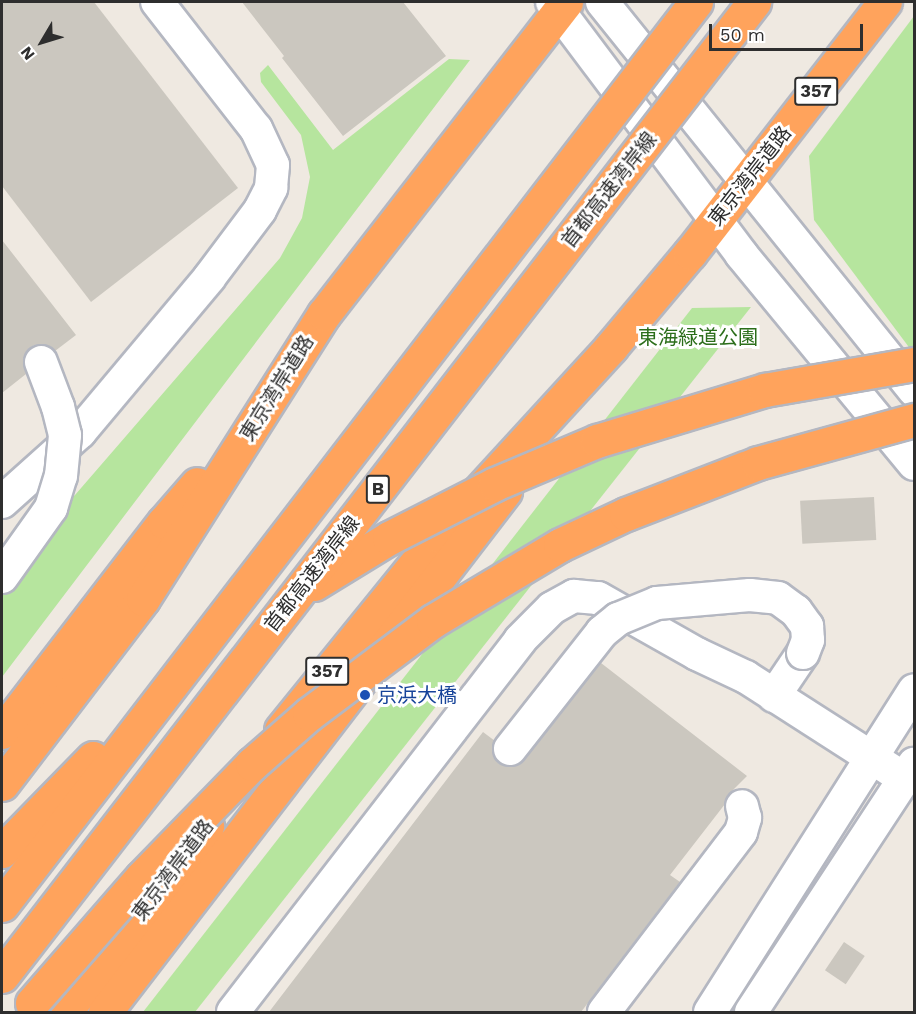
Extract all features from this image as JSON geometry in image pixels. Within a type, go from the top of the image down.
[{"type":"highway","name":"B","points":[[2,905],[696,2]]},
{"type":"highway","name":"首都高速湾岸線","points":[[2,976],[754,2]]},
{"type":"highway","name":"東京湾岸道路","points":[[65,1012],[323,675],[438,536],[611,347],[716,222],[885,2]]},
{"type":"highway","name":"東京湾岸道路","points":[[2,784],[143,598],[324,314],[559,5]]},
{"type":"highway","name":"東京湾岸道路","points":[[105,1012],[442,575],[611,347]]},
{"type":"highway","name":"B","points":[[2,851],[105,746],[196,667],[277,607],[388,538],[495,484],[597,441],[765,390],[915,364]]},
{"type":"highway","points":[[2,732],[164,522],[270,401]]},
{"type":"highway","points":[[24,1012],[142,877],[252,764],[309,714],[433,621],[532,561],[626,514],[758,463],[915,420]]},
{"type":"street","points":[[2,502],[80,432],[209,278],[260,210],[271,188],[273,165],[256,129],[157,2]]},
{"type":"street","points":[[602,2],[915,390]]},
{"type":"street","points":[[559,5],[716,222],[915,464]]},
{"type":"street","points":[[2,578],[41,526],[58,492],[65,435],[58,407],[41,362]]},
{"type":"street","points":[[233,1012],[520,640],[552,608],[574,596],[598,598],[697,654],[746,677],[873,758],[910,772],[752,1012]]},
{"type":"street","points":[[510,749],[602,632],[618,619],[657,603],[750,596],[778,598],[796,611],[807,626],[808,640],[803,653],[774,696]]},
{"type":"street","points":[[710,1012],[915,690]]},
{"type":"street","points":[[604,1012],[741,832],[745,818],[742,806]]},
{"type":"green space","points":[[914,16],[914,354],[814,220],[809,156]]},
{"type":"green space","points":[[449,59],[470,60],[2,677],[2,554],[75,495],[280,258],[302,218],[310,177],[301,135],[261,82],[260,73],[268,65],[333,150]]},
{"type":"green space","name":"東海緑道公園","points":[[751,307],[195,1012],[143,1012],[692,308]]},
{"type":"building","points":[[2,2],[94,2],[238,188],[91,302],[2,186]]},
{"type":"building","points":[[242,2],[403,2],[446,56],[343,136]]},
{"type":"building","points":[[2,240],[76,335],[55,351],[43,344],[34,345],[27,350],[23,360],[26,374],[2,393]]},
{"type":"building","points":[[874,497],[876,540],[802,544],[800,501]]},
{"type":"building","points":[[601,663],[747,776],[729,794],[725,804],[670,875],[680,882],[581,1012],[269,1012],[483,732],[495,741],[493,755],[498,763],[508,767],[517,765]]},
{"type":"building","points":[[844,942],[865,956],[846,984],[825,970]]},
{"type":"place","name":"京浜大橋","points":[[365,695]]}]
